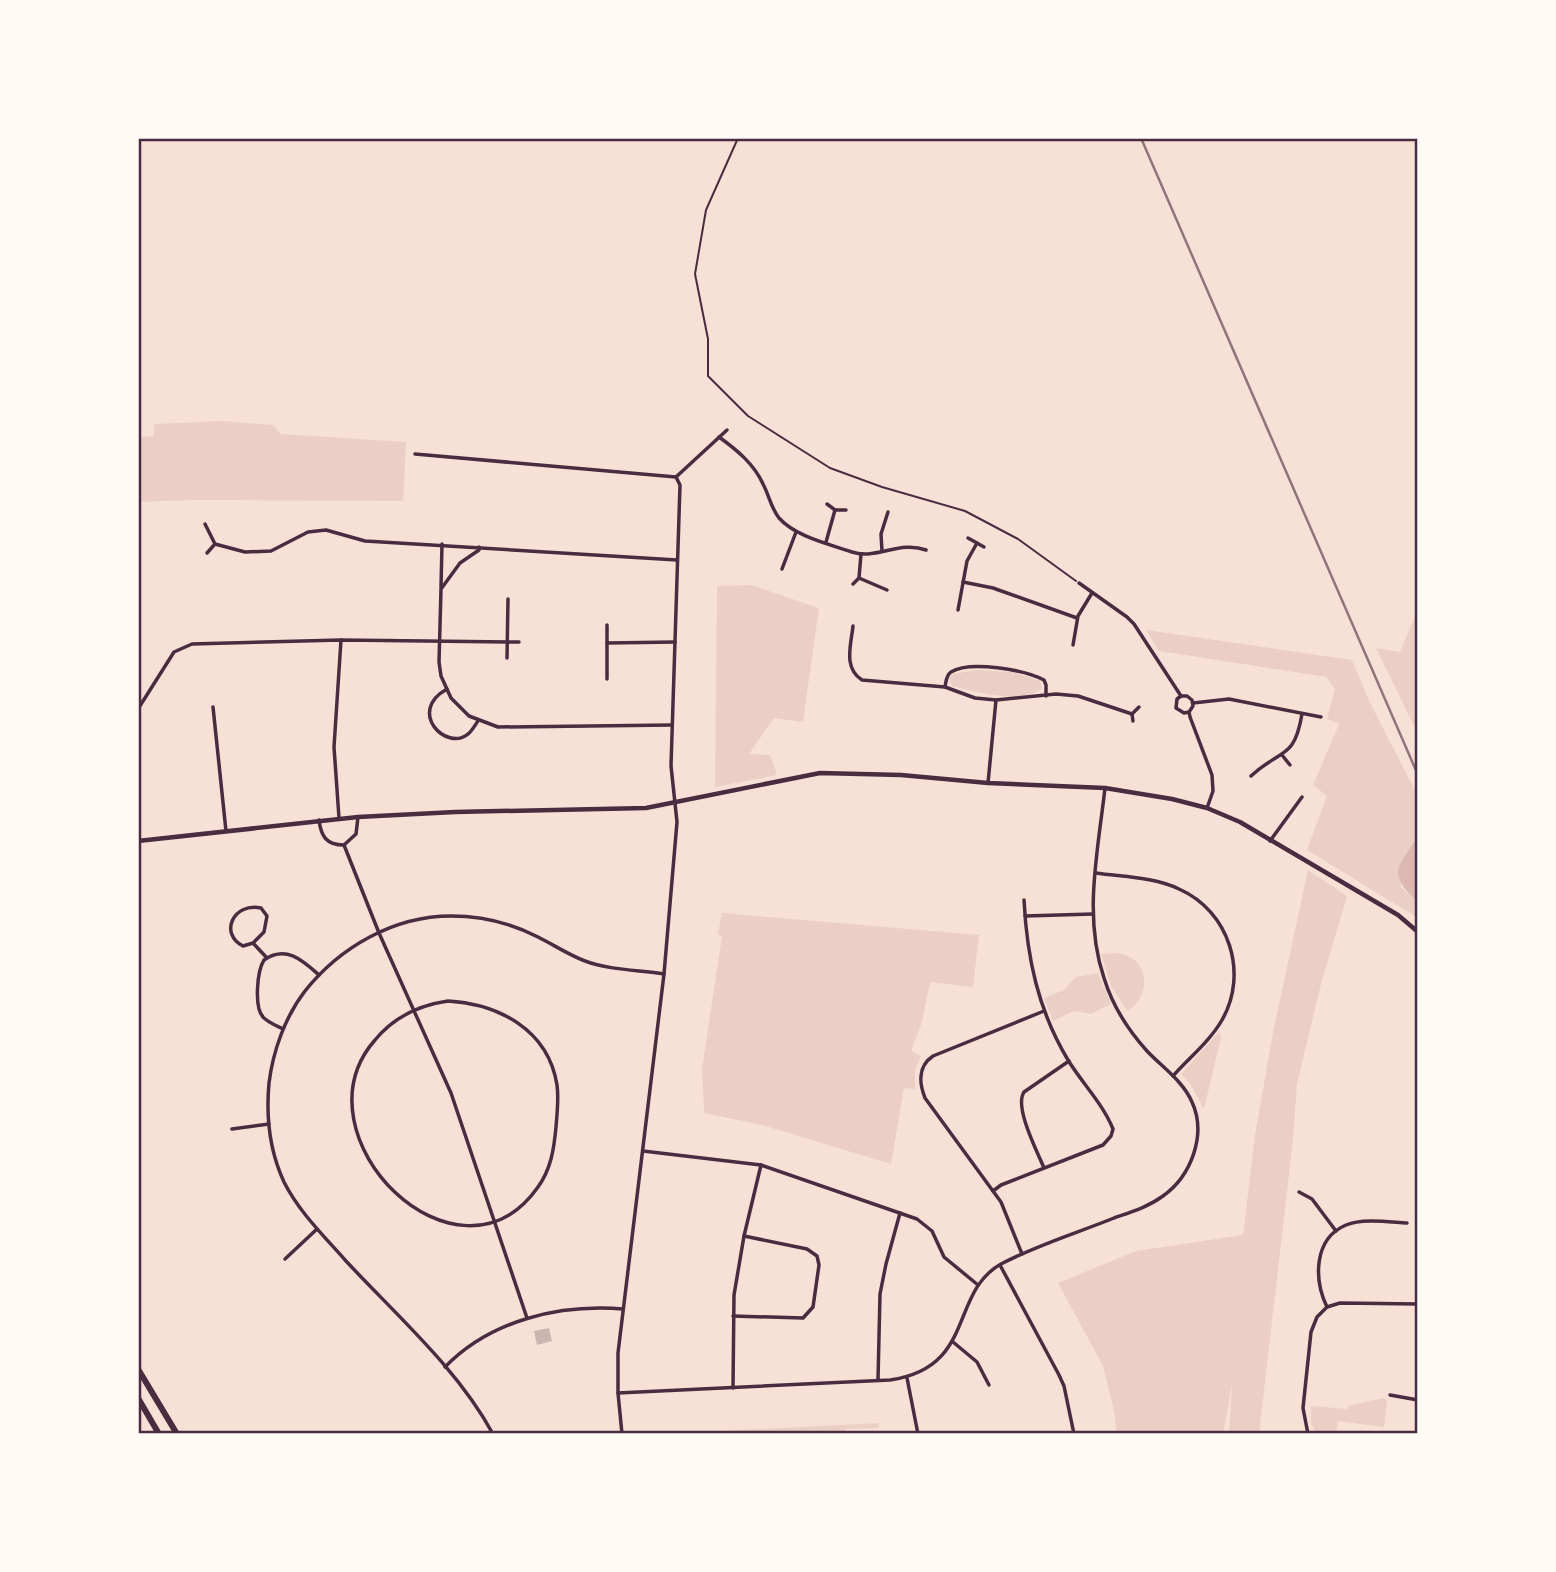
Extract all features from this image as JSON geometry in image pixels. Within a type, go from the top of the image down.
[{"type":"highway","points":[[138,1369],[177,1434]]},
{"type":"highway","points":[[138,1398],[159,1434]]},
{"type":"street","points":[[415,454],[676,477],[727,430]]},
{"type":"street","points":[[719,437],[747,460],[756,471],[779,519],[797,532],[861,554],[909,545],[926,550]]},
{"type":"street","points":[[622,1434],[618,1353],[663,974],[677,822],[671,766],[680,485],[676,477]]},
{"type":"street","points":[[827,503],[835,510],[846,510]]},
{"type":"street","points":[[825,542],[835,510]]},
{"type":"street","points":[[882,551],[881,534],[888,512]]},
{"type":"street","points":[[205,524],[215,544],[245,552],[271,551],[308,533],[326,530],[365,541],[677,560]]},
{"type":"street","points":[[782,569],[797,532]]},
{"type":"street","points":[[968,538],[984,547]]},
{"type":"street","points":[[958,610],[967,561],[977,543]]},
{"type":"street","points":[[207,552],[215,544]]},
{"type":"street","points":[[442,544],[439,642],[441,676],[460,708],[478,721],[498,727],[673,725]]},
{"type":"street","points":[[441,589],[460,563],[479,550],[480,546]]},
{"type":"street","points":[[853,584],[859,578],[861,554]]},
{"type":"street","points":[[859,578],[887,590]]},
{"type":"street","points":[[963,582],[993,588],[1077,618]]},
{"type":"street","points":[[1079,583],[1134,624],[1181,696]]},
{"type":"street","points":[[1073,645],[1077,618],[1092,593]]},
{"type":"street","points":[[507,657],[508,599]]},
{"type":"street","points":[[607,625],[607,679]]},
{"type":"street","points":[[853,626],[850,667],[856,676],[868,681],[945,687],[975,698],[996,700],[1078,696],[1132,714]]},
{"type":"street","points":[[339,818],[334,747],[341,640]]},
{"type":"street","points":[[138,709],[174,652],[185,645],[341,640],[519,642]]},
{"type":"street","points":[[607,643],[676,642]]},
{"type":"street","points":[[945,687],[952,672],[978,668],[1011,668],[1044,680],[1046,696]]},
{"type":"street","points":[[447,689],[434,698],[429,708],[431,723],[439,732],[450,738],[464,737],[478,721]]},
{"type":"street","points":[[1181,696],[1190,697],[1194,703]]},
{"type":"street","points":[[1181,696],[1177,699],[1176,708],[1180,712],[1189,712]]},
{"type":"street","points":[[1194,703],[1229,699],[1321,717]]},
{"type":"street","points":[[988,783],[996,700]]},
{"type":"street","points":[[1194,703],[1189,712],[1198,743],[1212,775],[1213,791],[1207,808]]},
{"type":"street","points":[[213,707],[226,831]]},
{"type":"street","points":[[1132,714],[1139,707]]},
{"type":"street","points":[[1132,714],[1133,721]]},
{"type":"street","points":[[1251,776],[1270,759],[1282,755],[1296,741],[1301,714]]},
{"type":"street","points":[[1282,755],[1290,765]]},
{"type":"street","points":[[138,841],[339,818],[455,812],[611,810],[676,804],[768,782],[820,773],[901,775],[1105,789],[1172,799],[1207,808],[1233,819],[1398,915],[1418,932]]},
{"type":"street","points":[[618,1393],[906,1378],[931,1365],[944,1354],[953,1341],[978,1285],[1000,1265],[1151,1204],[1172,1188],[1186,1172],[1195,1148],[1196,1120],[1193,1104],[1173,1076],[1132,1032],[1111,996],[1097,953],[1093,914],[1105,789]]},
{"type":"street","points":[[1270,841],[1302,797]]},
{"type":"street","points":[[344,845],[356,834],[358,817]]},
{"type":"street","points":[[319,820],[321,834],[325,839],[330,843],[344,845]]},
{"type":"street","points":[[344,845],[379,933],[451,1093],[527,1318]]},
{"type":"street","points":[[1096,873],[1161,882],[1181,889],[1200,902],[1217,919],[1231,946],[1234,979],[1227,1011],[1214,1032],[1173,1076]]},
{"type":"street","points":[[992,1191],[1103,1145],[1111,1136],[1111,1124],[1069,1061],[1044,1011],[1027,949],[1024,900]]},
{"type":"street","points":[[246,906],[261,908],[267,916],[264,932],[254,943],[243,946],[235,943],[233,937],[232,922],[236,913],[246,906]]},
{"type":"street","points":[[1025,916],[1093,914]]},
{"type":"street","points":[[493,1434],[478,1407],[445,1367],[317,1229],[297,1204],[283,1180],[272,1145],[269,1124],[270,1077],[283,1029],[303,993],[319,975],[354,946],[379,933],[430,918],[450,916],[492,920],[525,931],[595,964],[663,974]]},
{"type":"street","points":[[254,943],[267,958]]},
{"type":"street","points":[[283,1029],[266,1020],[260,1013],[257,981],[261,965],[277,953],[292,954],[319,975]]},
{"type":"street","points":[[448,1001],[476,1003],[500,1012],[513,1019],[535,1039],[555,1077],[558,1105],[550,1167],[533,1194],[511,1213],[494,1221],[463,1226],[447,1224],[423,1215],[377,1171],[356,1133],[353,1094],[355,1080],[365,1054],[385,1029],[414,1010],[448,1001]]},
{"type":"street","points":[[1022,1254],[1009,1220],[992,1191],[925,1098],[921,1088],[923,1068],[933,1056],[1044,1011]]},
{"type":"street","points":[[1044,1168],[1021,1110],[1021,1096],[1069,1061]]},
{"type":"street","points":[[232,1129],[269,1124]]},
{"type":"street","points":[[642,1151],[761,1166],[900,1212],[925,1224],[932,1231],[944,1257],[978,1285]]},
{"type":"street","points":[[733,1388],[733,1316],[744,1236],[761,1166]]},
{"type":"street","points":[[1299,1192],[1312,1199],[1336,1231]]},
{"type":"street","points":[[878,1380],[880,1294],[900,1212]]},
{"type":"street","points":[[1327,1307],[1318,1285],[1319,1258],[1326,1240],[1347,1225],[1359,1222],[1407,1223]]},
{"type":"street","points":[[285,1259],[317,1229]]},
{"type":"street","points":[[733,1316],[803,1318],[813,1307],[819,1265],[817,1256],[807,1249],[744,1236]]},
{"type":"street","points":[[1000,1265],[1064,1386],[1074,1434]]},
{"type":"street","points":[[1308,1434],[1303,1408],[1311,1332],[1317,1317],[1327,1307],[1340,1303],[1418,1304]]},
{"type":"street","points":[[445,1367],[467,1348],[512,1323],[527,1318],[575,1309],[623,1309]]},
{"type":"street","points":[[953,1341],[977,1362],[989,1385]]},
{"type":"street","points":[[906,1378],[918,1434]]},
{"type":"street","points":[[1390,1395],[1418,1400]]},
{"type":"path","points":[[738,138],[706,210],[695,274],[708,339],[708,376],[748,416],[830,468],[965,512],[1018,539],[1079,583]]},
{"type":"shaded area","points":[[222,421],[273,425],[281,434],[406,442],[403,501],[138,502],[138,437],[154,436],[154,424]]},
{"type":"shaded area","points":[[751,585],[819,608],[803,722],[774,718],[749,754],[770,755],[777,775],[715,787],[717,586]]},
{"type":"shaded area","points":[[1418,609],[1418,734],[1376,648],[1400,652]]},
{"type":"shaded area","points":[[1146,630],[1352,660],[1369,701],[1418,796],[1418,836],[1401,861],[1401,887],[1418,902],[1418,918],[1307,850],[1327,796],[1313,785],[1339,724],[1327,719],[1335,689],[1326,677],[1159,651]]},
{"type":"shaded area","points":[[976,670],[1013,672],[1040,681],[1042,688],[1023,696],[998,696],[952,686],[949,678],[953,674]]},
{"type":"shaded area","points":[[1418,836],[1418,902],[1402,884],[1399,870]]},
{"type":"shaded area","points":[[1308,870],[1347,896],[1321,984],[1297,1084],[1259,1434],[1229,1434],[1232,1385],[1223,1434],[1117,1434],[1103,1366],[1058,1283],[1136,1251],[1243,1235],[1255,1135],[1273,1032]]},
{"type":"shaded area","points":[[722,913],[979,935],[973,987],[930,982],[922,1022],[911,1051],[921,1056],[915,1071],[915,1089],[904,1088],[891,1164],[762,1125],[704,1113],[702,1069],[722,936],[718,934]]},
{"type":"shaded area","points":[[1117,953],[1133,959],[1139,965],[1144,979],[1142,994],[1127,1011],[1111,986],[1101,954]]},
{"type":"shaded area","points":[[1098,973],[1111,1004],[1091,1014],[1074,1011],[1053,1021],[1044,998],[1064,990],[1076,977]]},
{"type":"shaded area","points":[[1219,1032],[1221,1037],[1204,1109],[1191,1085],[1181,1074]]},
{"type":"shaded area","points":[[1383,1398],[1387,1400],[1384,1427],[1338,1421],[1336,1434],[1317,1434],[1311,1423],[1311,1406],[1347,1409],[1348,1406]]},
{"type":"shaded area","points":[[879,1423],[878,1428],[846,1429],[846,1434],[701,1434],[701,1432]]},
{"type":"building","points":[[549,1328],[552,1341],[537,1345],[534,1331]]},
{"type":"railway","points":[[1141,138],[1418,775]]}]
